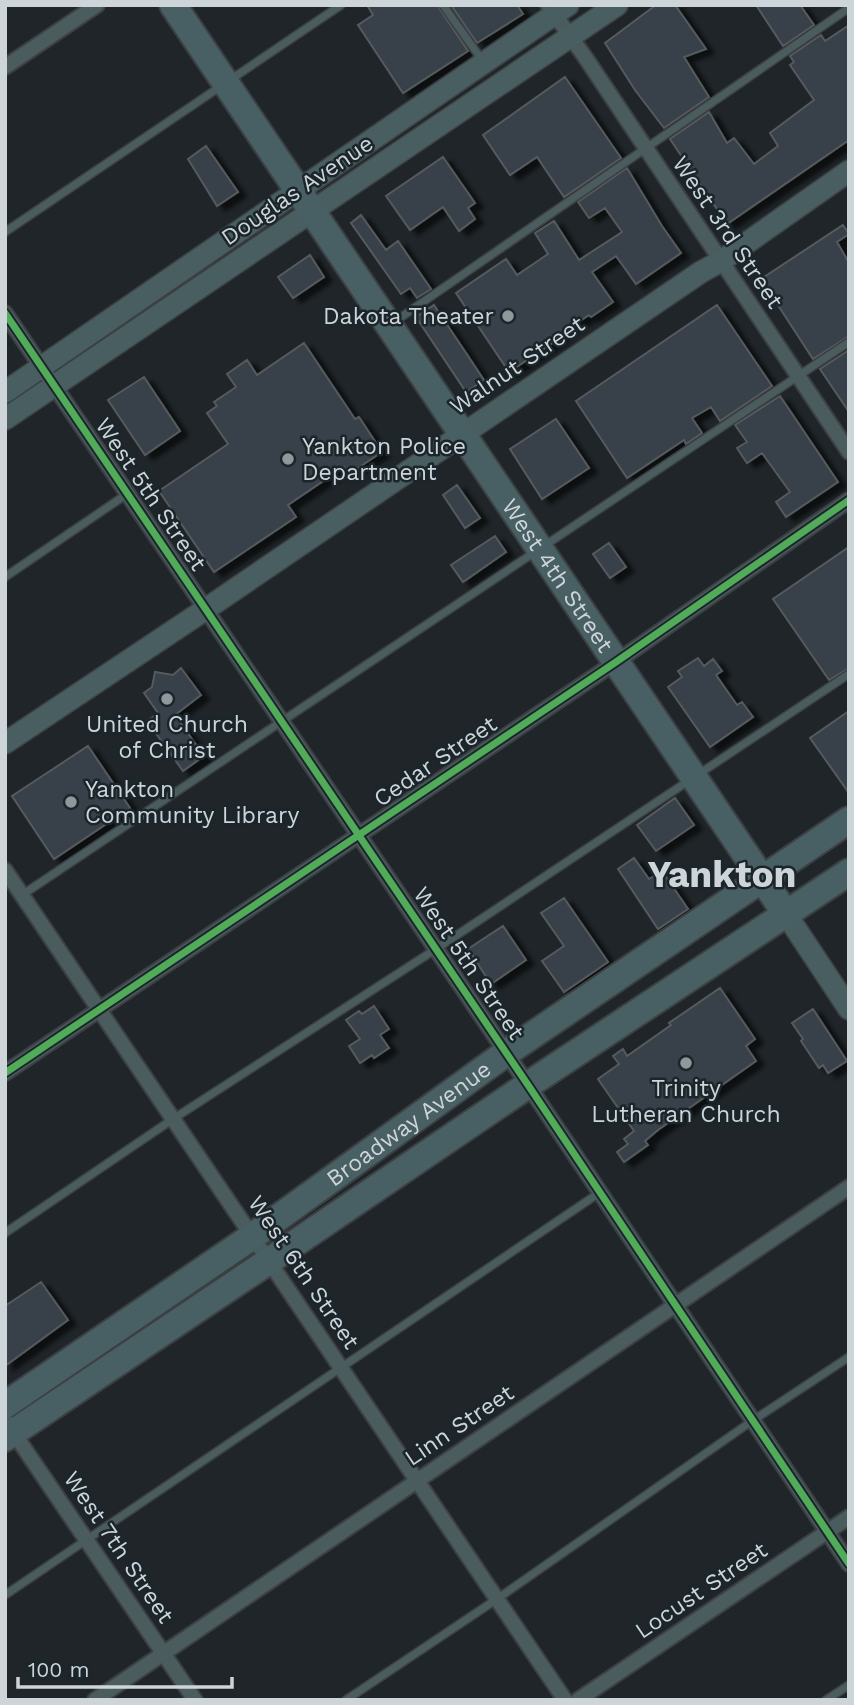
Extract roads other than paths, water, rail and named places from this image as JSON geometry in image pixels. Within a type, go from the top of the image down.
[{"type":"highway","name":"West 4th Street","points":[[173,5],[786,914]]},
{"type":"highway","name":"Broadway Avenue","points":[[5,1405],[253,1236],[506,1053],[849,820]]},
{"type":"highway","name":"Broadway Avenue","points":[[8,1430],[269,1261],[528,1084],[849,872]]},
{"type":"street","points":[[5,67],[97,5]]},
{"type":"street","name":"Douglas Avenue","points":[[5,392],[617,5]]},
{"type":"street","name":"Douglas Avenue","points":[[5,419],[304,201],[556,9]]},
{"type":"street","name":"West 3rd Street","points":[[556,9],[570,37],[849,452]]},
{"type":"street","name":"Walnut Street","points":[[5,743],[721,261],[849,171]]},
{"type":"street","name":"West 5th Street","points":[[5,313],[528,1084],[849,1564]]},
{"type":"street","name":"Cedar Street","points":[[5,1073],[616,662],[849,500]]},
{"type":"street","name":"West 6th Street","points":[[5,870],[565,1700]]},
{"type":"street","name":"West 4th Street","points":[[786,914],[849,1009]]},
{"type":"street","name":"Linn Street","points":[[95,1700],[849,1187]]},
{"type":"street","name":"West 7th Street","points":[[8,1430],[195,1700]]},
{"type":"street","name":"Locust Street","points":[[578,1700],[849,1517]]},
{"type":"lane","points":[[5,232],[341,5]]},
{"type":"lane","points":[[443,5],[484,63]]},
{"type":"lane","points":[[389,326],[849,8]]},
{"type":"lane","points":[[22,895],[849,342]]},
{"type":"lane","points":[[5,577],[128,494]]},
{"type":"lane","points":[[5,1233],[173,1119],[436,949],[849,674]]},
{"type":"lane","points":[[5,1595],[599,1193]]},
{"type":"lane","points":[[345,1700],[849,1357]]},
{"type":"lane","points":[[826,1700],[849,1685]]},
{"type":"place","name":"Dakota Theater","points":[[508,316]]},
{"type":"place","name":"Yankton Police Department","points":[[288,459]]},
{"type":"place","name":"United Church of Christ","points":[[167,699]]},
{"type":"place","name":"Yankton Community Library","points":[[71,802]]},
{"type":"place","name":"Trinity Lutheran Church","points":[[686,1063]]},
{"type":"district","name":"Yankton","points":[[722,874]]}]
